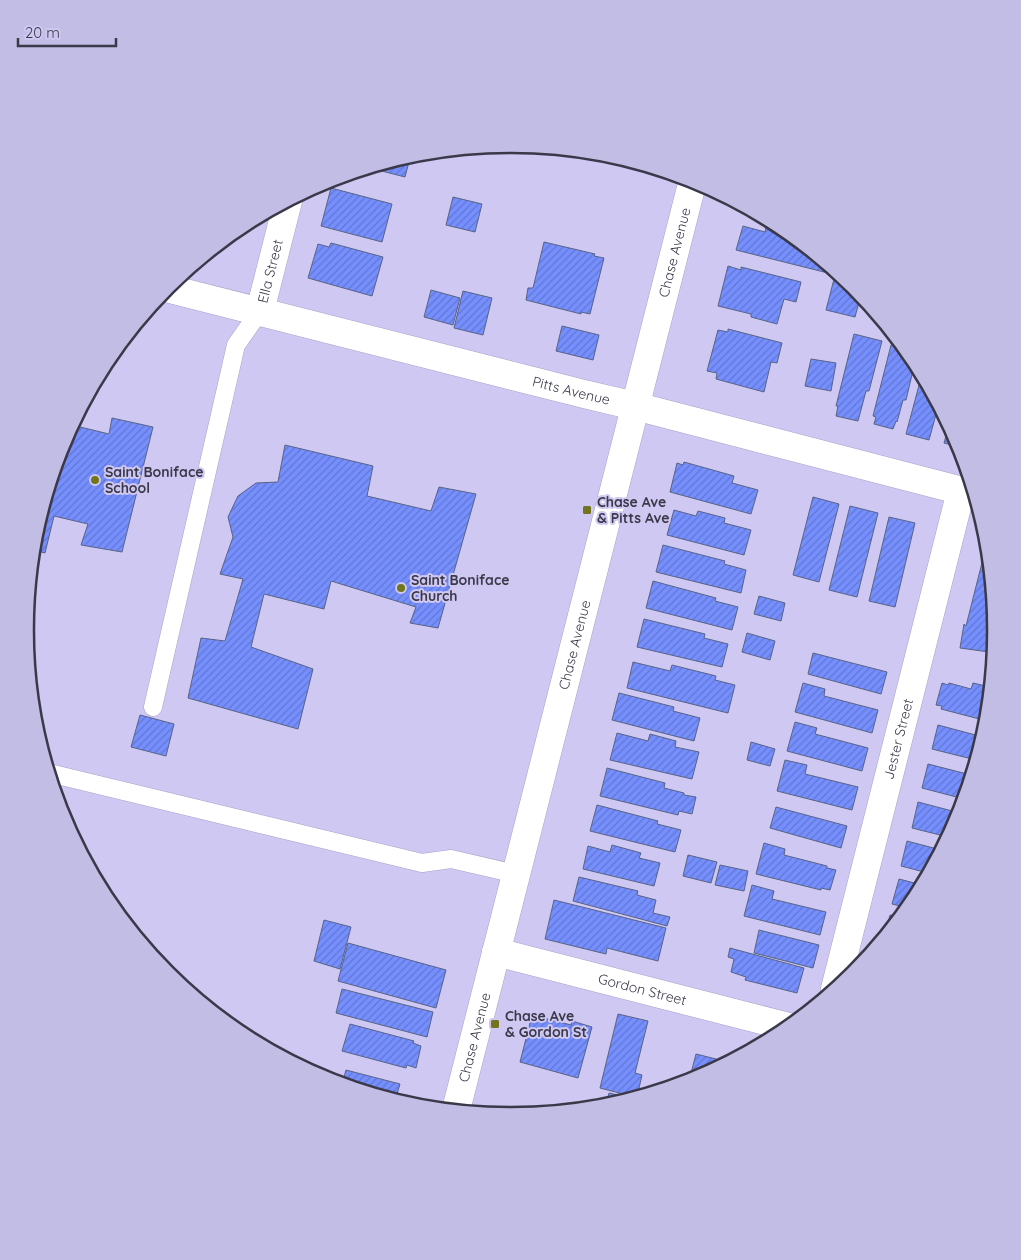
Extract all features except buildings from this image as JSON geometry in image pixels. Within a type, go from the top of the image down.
[{"type":"street","name":"Chase Avenue","points":[[458,1104],[691,189]]},
{"type":"street","name":"Ella Street","points":[[260,311],[286,210]]},
{"type":"street","name":"Pitts Avenue","points":[[176,290],[966,492]]},
{"type":"street","name":"Jester Street","points":[[839,976],[967,495]]},
{"type":"street","name":"Gordon Street","points":[[496,952],[777,1024]]},
{"type":"lane","points":[[153,707],[236,345],[260,311]]},
{"type":"lane","points":[[57,775],[422,862],[451,859],[516,874]]},
{"type":"place","name":"Saint Boniface School","points":[[95,480]]},
{"type":"place","name":"Chase Ave & Pitts Ave","points":[[587,510]]},
{"type":"place","name":"Saint Boniface Church","points":[[401,588]]},
{"type":"place","name":"Chase Ave & Gordon St","points":[[495,1024]]}]
